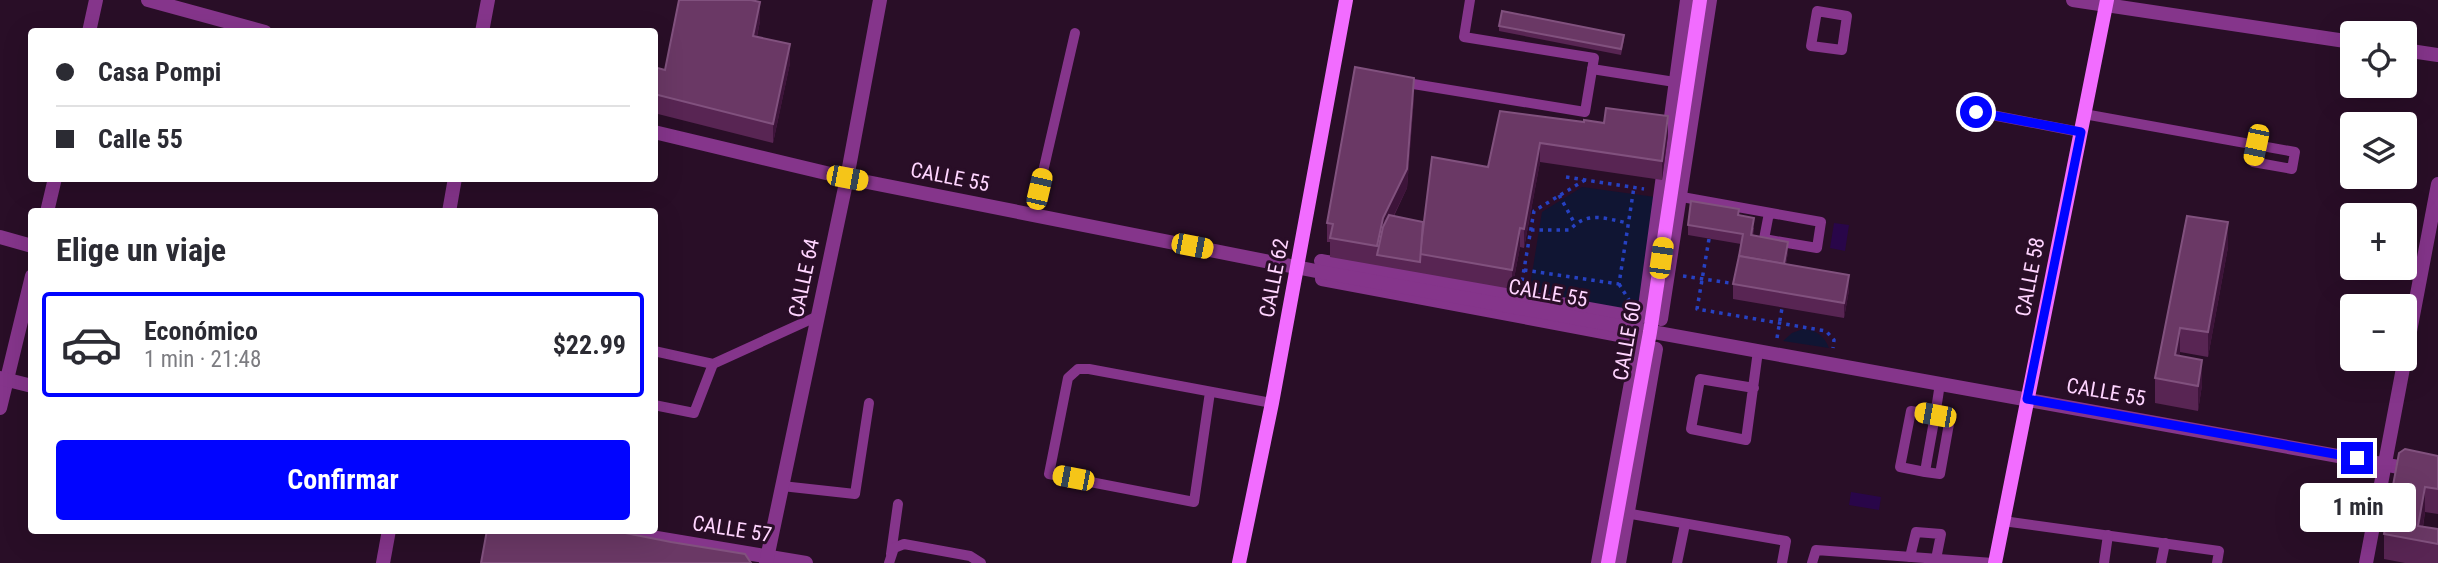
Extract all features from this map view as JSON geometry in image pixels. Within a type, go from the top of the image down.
[{"type":"main road","name":"CALLE 62","points":[[1239,563],[1298,267],[1346,0]]},
{"type":"main road","name":"CALLE 60","points":[[1608,563],[1622,512],[1650,332],[1681,83],[1700,0]]},
{"type":"main road","name":"CALLE 58","points":[[1994,563],[2106,2]]},
{"type":"street","points":[[90,28],[96,0]]},
{"type":"street","points":[[148,0],[250,28]]},
{"type":"street","points":[[483,28],[488,0]]},
{"type":"street","name":"CALLE 64","points":[[767,560],[847,178],[880,0]]},
{"type":"street","points":[[1321,261],[1639,318],[1643,314],[1661,191],[1681,83],[1687,0]]},
{"type":"street","points":[[1661,319],[1682,197],[1710,0]]},
{"type":"street","points":[[2073,0],[2106,2],[2340,40]]},
{"type":"street","points":[[2417,52],[2438,55]]},
{"type":"street","name":"CALLE 55","points":[[658,133],[847,178],[1298,267],[2438,474]]},
{"type":"street","points":[[48,208],[54,182]]},
{"type":"street","points":[[450,208],[454,182]]},
{"type":"street","points":[[2366,563],[2438,184]]},
{"type":"street","points":[[0,237],[28,245]]},
{"type":"street","points":[[1320,279],[1635,338],[1638,344],[1598,563]]},
{"type":"street","points":[[0,408],[3,378],[28,290]]},
{"type":"street","points":[[1619,563],[1622,512],[1656,349]]},
{"type":"street","points":[[3,378],[28,385]]},
{"type":"street","points":[[383,563],[388,534]]},
{"type":"street","name":"CALLE 57","points":[[631,534],[767,560],[806,563]]},
{"type":"lane","points":[[1388,80],[1585,112],[1594,58],[1464,37],[1470,0]]},
{"type":"lane","points":[[1832,14],[1834,0]]},
{"type":"lane","points":[[1033,215],[1075,33]]},
{"type":"lane","points":[[1592,69],[1681,83]]},
{"type":"lane","points":[[1976,112],[2081,132]]},
{"type":"lane","points":[[2084,114],[2256,145]]},
{"type":"lane","points":[[1682,197],[1821,222],[1817,248],[1765,239],[1769,213]]},
{"type":"lane","points":[[658,352],[713,364],[818,316]]},
{"type":"lane","points":[[1754,388],[1700,379],[1691,429],[1746,440],[1754,388],[1758,351]]},
{"type":"lane","points":[[658,406],[694,412],[713,364]]},
{"type":"lane","points":[[1210,392],[1194,502],[1049,474],[1068,378],[1078,369],[1210,392],[1272,403]]},
{"type":"lane","points":[[1935,415],[1911,411],[1900,467],[1926,472],[1935,415],[1940,383]]},
{"type":"lane","points":[[782,486],[855,494],[869,403]]},
{"type":"lane","points":[[890,559],[898,504]]},
{"type":"lane","points":[[1622,512],[1786,541],[1782,563]]},
{"type":"lane","points":[[2003,521],[2219,551],[2217,563]]},
{"type":"lane","points":[[1677,563],[1685,524]]},
{"type":"lane","points":[[1910,557],[1916,531],[1941,534],[1936,559]]},
{"type":"lane","points":[[2104,563],[2108,535]]},
{"type":"lane","points":[[2161,563],[2165,543]]},
{"type":"lane","points":[[890,559],[894,548],[904,544],[970,555],[981,563]]},
{"type":"lane","points":[[1812,563],[1816,550],[1994,563]]},
{"type":"path","points":[[1566,177],[1661,191]]},
{"type":"path","points":[[1519,297],[1534,211],[1585,180]]},
{"type":"path","points":[[1629,299],[1619,284],[1634,187]]},
{"type":"path","points":[[1559,195],[1575,224]]},
{"type":"path","points":[[1531,230],[1570,230],[1589,216],[1628,223]]},
{"type":"path","points":[[1709,239],[1697,309],[1826,331],[1833,340],[1832,353]]},
{"type":"path","points":[[1524,270],[1619,284]]},
{"type":"path","points":[[1669,273],[1736,284]]},
{"type":"path","points":[[1776,343],[1783,308]]},
{"type":"shaded area","points":[[1582,187],[1655,197],[1640,304],[1631,310],[1529,292],[1542,212]]},
{"type":"shaded area","points":[[1834,223],[1849,225],[1845,251],[1830,248]]},
{"type":"shaded area","points":[[1803,329],[1819,334],[1829,348],[1783,341],[1792,333]]},
{"type":"shaded area","points":[[1851,492],[1881,497],[1879,510],[1849,505]]},
{"type":"building","points":[[679,0],[760,2],[753,36],[790,44],[773,124],[658,95],[658,68],[665,70]]},
{"type":"building","points":[[1502,11],[1624,35],[1621,49],[1499,26]]},
{"type":"building","points":[[1355,67],[1414,78],[1407,169],[1383,218],[1377,246],[1330,238],[1333,224],[1327,223]]},
{"type":"building","points":[[1606,108],[1668,116],[1662,161],[1540,143],[1524,229],[1520,228],[1512,270],[1420,254],[1432,157],[1488,167],[1500,111],[1604,123]]},
{"type":"building","points":[[1691,201],[1739,209],[1738,215],[1754,218],[1751,235],[1788,242],[1784,264],[1739,256],[1743,234],[1688,225]]},
{"type":"building","points":[[1389,215],[1423,222],[1420,262],[1377,255],[1383,227]]},
{"type":"building","points":[[2187,216],[2228,222],[2208,332],[2180,328],[2175,355],[2202,360],[2198,386],[2155,378]]},
{"type":"building","points":[[1739,256],[1849,275],[1844,303],[1733,284]]},
{"type":"building","points":[[2405,449],[2438,456],[2438,489],[2425,487],[2418,526],[2438,529],[2438,544],[2384,534],[2399,453]]},
{"type":"building","points":[[486,534],[630,534],[745,554],[751,563],[481,563]]},
{"type":"route","points":[[1976,112],[2081,132],[2027,399],[2357,458]]}]
